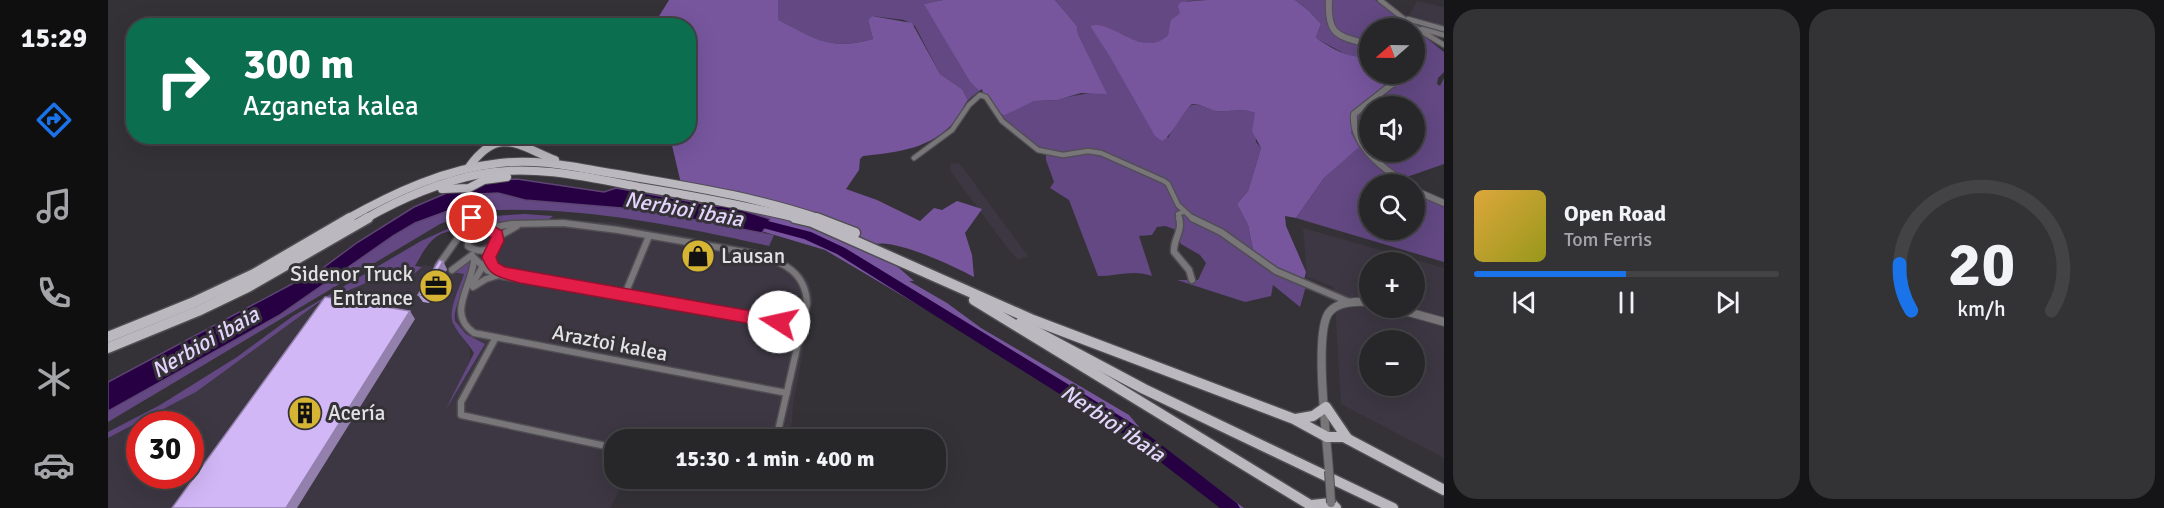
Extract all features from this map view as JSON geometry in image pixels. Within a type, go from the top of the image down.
[{"type":"main road","points":[[469,167],[479,154],[489,147],[504,144]]},
{"type":"main road","points":[[505,162],[520,154],[517,144]]},
{"type":"main road","points":[[518,144],[541,155],[584,168]]},
{"type":"main road","points":[[108,337],[244,279],[401,191],[450,173],[505,162],[544,163],[584,168],[753,198],[799,210],[864,236],[1144,389],[1393,508]]},
{"type":"main road","points":[[276,272],[398,201],[462,178],[491,172],[523,170],[563,174],[748,206],[812,222],[860,241],[1033,320],[1294,419],[1328,437],[1337,436],[1351,441],[1444,490]]},
{"type":"main road","points":[[108,348],[198,311],[412,200],[439,189],[513,176],[617,184]]},
{"type":"main road","points":[[950,284],[1027,334],[1314,507],[1333,507]]},
{"type":"main road","points":[[1294,419],[1313,416],[1326,407],[1338,428],[1351,441]]},
{"type":"street","points":[[1329,0],[1329,23],[1332,28],[1359,42]]},
{"type":"street","points":[[1380,0],[1404,17],[1444,29]]},
{"type":"street","points":[[1425,30],[1444,35]]},
{"type":"street","points":[[1425,34],[1444,45]]},
{"type":"street","points":[[1392,84],[1354,114],[1352,121],[1359,139],[1378,163],[1393,174]]},
{"type":"street","points":[[914,158],[931,147],[956,125],[966,106],[980,95],[986,96],[1002,121],[1038,150],[1063,155],[1088,151],[1114,156],[1168,184],[1183,212],[1194,220],[1221,232],[1276,271],[1349,302],[1359,302]]},
{"type":"street","points":[[468,183],[471,209],[468,246],[483,268],[500,275],[626,294],[801,327]]},
{"type":"street","points":[[1425,195],[1444,203]]},
{"type":"street","points":[[1183,212],[1178,214],[1181,227],[1174,242],[1174,251],[1191,270],[1192,280]]},
{"type":"street","points":[[470,221],[496,231],[498,237]]},
{"type":"street","points":[[437,267],[470,221]]},
{"type":"street","points":[[468,239],[478,230],[507,224],[581,226],[751,255],[792,269],[800,277],[807,294],[779,429]]},
{"type":"street","points":[[465,295],[483,268],[498,237],[510,228],[525,224]]},
{"type":"street","points":[[626,294],[649,236]]},
{"type":"street","points":[[452,270],[495,244]]},
{"type":"street","points":[[465,295],[474,274],[474,256]]},
{"type":"street","points":[[489,257],[495,269],[520,277]]},
{"type":"street","points":[[465,295],[476,284],[500,275]]},
{"type":"street","name":"Araztoi kalea","points":[[465,295],[459,316],[464,327],[474,333],[495,339],[787,393]]},
{"type":"street","points":[[1333,507],[1322,354],[1323,324],[1329,311],[1349,302]]},
{"type":"street","points":[[1425,317],[1444,322]]},
{"type":"street","points":[[495,339],[461,402],[461,415],[604,446]]},
{"type":"shaded area","points":[[669,0],[778,0],[778,20],[813,38],[845,44],[873,39],[868,20],[872,16],[912,23],[940,74],[962,89],[968,100],[956,120],[946,130],[925,143],[889,153],[863,156],[860,159],[859,170],[846,189],[877,200],[920,221],[934,208],[942,210],[957,201],[982,209],[965,233],[972,255],[974,277],[910,249],[885,244],[875,244],[875,247],[914,281],[909,281],[947,303],[981,328],[1129,415],[1145,434],[1244,508],[1227,508],[1095,409],[825,250],[687,209],[672,144],[696,144],[696,18],[658,18]]},
{"type":"shaded area","points":[[778,0],[943,0],[925,4],[970,82],[979,91],[968,100],[962,89],[940,74],[915,26],[904,20],[872,16],[868,20],[873,39],[844,44],[833,43],[813,38],[777,20]]},
{"type":"shaded area","points":[[943,0],[1055,0],[1077,26],[1078,34],[1107,94],[1081,93],[1057,100],[1034,101],[1005,115],[992,110],[982,89],[979,91],[970,82],[924,4]]},
{"type":"shaded area","points":[[1055,0],[1207,0],[1187,1],[1180,13],[1172,20],[1168,35],[1159,41],[1150,43],[1140,42],[1100,26],[1090,26],[1168,138],[1182,113],[1192,105],[1216,111],[1245,110],[1255,113],[1256,142],[1261,148],[1248,191],[1237,204],[1248,225],[1254,254],[1306,286],[1300,307],[1273,285],[1271,296],[1245,302],[1177,280],[1198,280],[1206,263],[1200,255],[1181,244],[1174,229],[1165,226],[1157,227],[1152,235],[1139,236],[1152,276],[1132,273],[1098,276],[1069,200],[1050,188],[1054,182],[1046,155],[999,114],[1011,112],[1028,102],[1106,93],[1078,34],[1077,26]]},
{"type":"shaded area","points":[[1295,0],[1375,0],[1402,18],[1359,18],[1359,58],[1356,58],[1316,37],[1321,24]]},
{"type":"shaded area","points":[[1295,0],[1321,24],[1316,37],[1319,40],[1343,53],[1359,57],[1359,84],[1402,84],[1382,96],[1359,96],[1359,113],[1356,115],[1351,133],[1359,147],[1324,178],[1296,218],[1285,216],[1286,226],[1306,272],[1304,280],[1283,274],[1254,254],[1248,225],[1237,204],[1248,191],[1261,148],[1252,131],[1255,113],[1245,110],[1216,111],[1192,104],[1162,141],[1155,136],[1090,26],[1098,25],[1108,28],[1138,41],[1148,43],[1158,41],[1168,35],[1171,20],[1180,13],[1178,6],[1181,2]]},
{"type":"shaded area","points":[[1417,1],[1444,7],[1444,27],[1425,22],[1425,18],[1409,16]]},
{"type":"shaded area","points":[[1425,37],[1444,52],[1444,72],[1438,78],[1437,84],[1440,86],[1444,78],[1444,164],[1415,174],[1359,174],[1359,237],[1296,218],[1324,178],[1358,147],[1351,133],[1356,115],[1359,113],[1359,162],[1425,162],[1425,96],[1382,96],[1402,84],[1425,84]]},
{"type":"shaded area","points":[[950,164],[960,164],[1028,256],[1018,260],[1006,246],[951,172]]},
{"type":"shaded area","points":[[1425,192],[1444,201],[1444,262],[1425,256],[1425,252],[1410,252],[1370,240],[1425,240]]},
{"type":"shaded area","points":[[498,193],[525,200],[646,210],[774,235],[769,246],[661,224],[586,213],[476,211],[474,196]]},
{"type":"shaded area","points":[[462,200],[463,215],[440,224],[108,422],[108,411],[278,316],[392,236],[415,223],[453,209]]},
{"type":"shaded area","points":[[525,214],[553,216],[548,220],[485,223],[477,217]]},
{"type":"shaded area","points":[[465,221],[455,231],[441,234],[431,242],[415,266],[422,267],[415,273],[390,273],[318,303],[196,392],[160,411],[148,411],[237,357],[293,316],[421,241]]},
{"type":"shaded area","points":[[516,221],[611,222],[750,248],[783,261],[801,272],[809,283],[813,299],[789,429],[604,429],[604,489],[620,489],[610,508],[108,508],[108,438],[126,429],[126,489],[204,489],[204,411],[160,411],[196,392],[300,315],[329,298],[390,273],[411,275],[423,265],[469,272],[455,302],[453,324],[470,349],[470,360],[451,402],[485,344],[466,334],[455,321],[457,305],[474,289],[497,245]]},
{"type":"shaded area","points":[[1303,228],[1388,252],[1359,252],[1359,318],[1425,318],[1425,263],[1444,268],[1444,458],[1341,404],[1334,287],[1307,277]]},
{"type":"shaded area","points":[[469,260],[468,275],[455,313],[455,321],[466,334],[485,344],[445,411],[474,353],[452,320],[454,300],[464,274],[453,272]]},
{"type":"shaded area","points":[[126,423],[126,429],[108,438],[108,432]]},
{"type":"water","points":[[517,179],[604,192],[616,188],[715,206],[729,206],[770,219],[762,233],[646,210],[525,200],[498,193],[479,194],[462,200],[453,209],[415,223],[278,316],[108,411],[108,382],[324,267],[358,242],[414,207],[449,192],[475,189],[488,181]]},
{"type":"building","points":[[439,260],[443,261],[424,296],[418,295]]},
{"type":"building","name":"Acería","points":[[325,297],[410,311],[286,508],[172,508],[186,489],[204,489],[204,464]]},
{"type":"waterway","name":"Nerbioi ibaia","points":[[752,221],[807,235],[841,251],[1133,432],[1232,508]]},
{"type":"place","name":"Lausan","points":[[698,256]]},
{"type":"place","name":"Sidenor Truck Entrance","points":[[436,286]]},
{"type":"place","name":"Acería","points":[[305,413]]},
{"type":"route","points":[[472,218],[498,234],[489,257],[492,267],[500,272],[779,322]]}]
